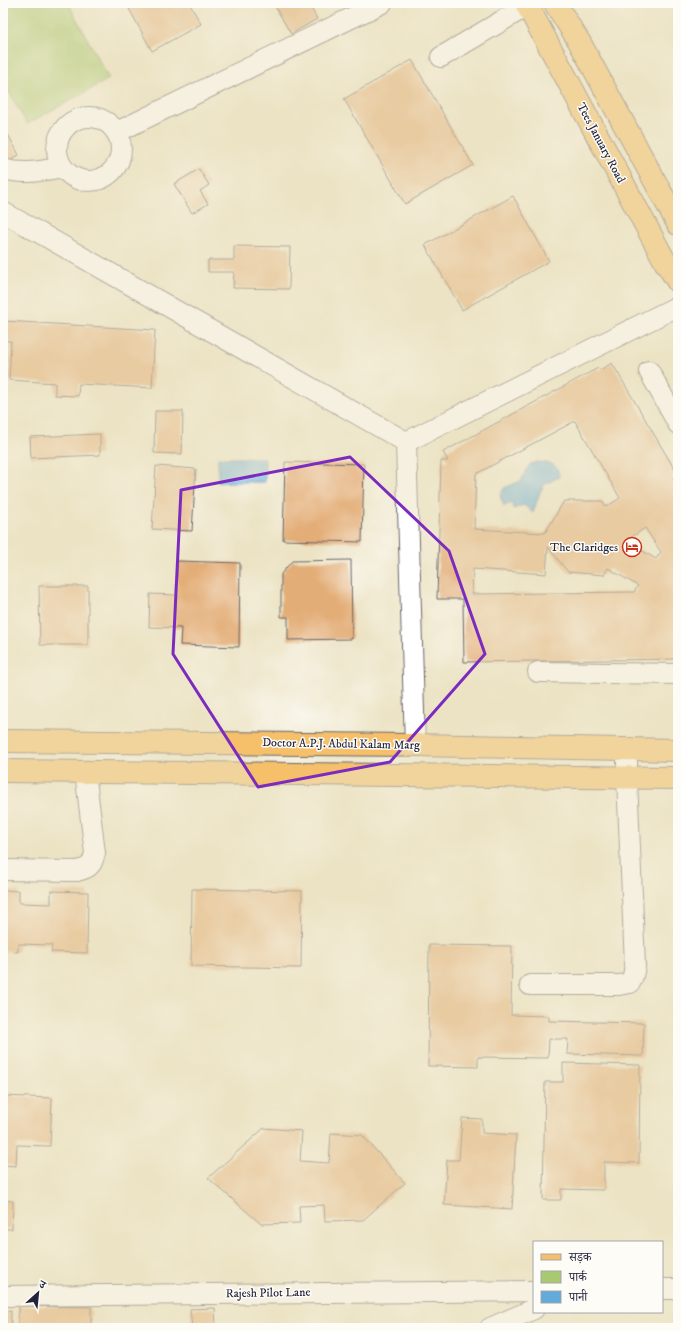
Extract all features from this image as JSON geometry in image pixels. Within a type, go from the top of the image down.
[{"type":"main road","points":[[555,3],[580,43],[678,224]]},
{"type":"main road","name":"Tees January Road","points":[[526,4],[672,260],[678,282]]},
{"type":"main road","name":"Doctor A.P.J. Abdul Kalam Marg","points":[[3,741],[415,745],[678,750]]},
{"type":"main road","points":[[3,771],[678,778]]},
{"type":"street","points":[[117,132],[382,3]]},
{"type":"street","points":[[441,57],[526,4]]},
{"type":"street","points":[[85,116],[97,116],[110,123],[117,132],[122,142],[122,154],[118,165],[104,178],[94,181],[82,180],[70,175],[62,166],[58,156],[57,144],[59,136],[65,126],[74,119],[85,116]]},
{"type":"street","points":[[3,170],[14,173],[28,173],[62,166]]},
{"type":"street","points":[[3,212],[406,442]]},
{"type":"street","points":[[406,442],[678,306]]},
{"type":"street","points":[[649,371],[678,424]]},
{"type":"street","points":[[406,442],[415,745]]},
{"type":"street","points":[[538,672],[678,674]]},
{"type":"street","points":[[530,985],[618,985],[630,983],[633,976],[635,966],[627,749]]},
{"type":"street","points":[[3,870],[77,872],[87,868],[93,862],[95,853],[85,772]]},
{"type":"street","points":[[663,1289],[678,1289]]},
{"type":"street","name":"Rajesh Pilot Lane","points":[[3,1296],[533,1291]]},
{"type":"street","points":[[490,1328],[533,1309]]},
{"type":"highlighted area","points":[[350,457],[449,551],[485,654],[390,762],[258,787],[173,654],[181,490]]},
{"type":"green space","points":[[3,3],[68,3],[109,79],[27,124],[3,81]]},
{"type":"water","points":[[218,458],[265,458],[265,482],[218,482]]},
{"type":"water","points":[[538,462],[550,463],[556,466],[559,472],[559,477],[545,484],[540,492],[533,513],[524,505],[514,509],[512,503],[504,506],[500,496],[504,488],[521,481],[530,464]]},
{"type":"building","points":[[126,3],[189,3],[201,24],[152,51]]},
{"type":"building","points":[[273,3],[308,3],[317,19],[291,34]]},
{"type":"building","points":[[412,60],[473,165],[405,204],[344,99]]},
{"type":"building","points":[[3,125],[19,155],[3,165]]},
{"type":"building","points":[[199,169],[209,185],[200,191],[208,204],[192,213],[174,184]]},
{"type":"building","points":[[513,196],[549,261],[462,310],[425,245]]},
{"type":"building","points":[[234,246],[290,247],[289,289],[233,288],[234,272],[208,272],[208,260],[234,260]]},
{"type":"building","points":[[4,321],[155,330],[152,388],[79,384],[78,396],[55,395],[55,383],[9,380],[11,341],[3,341]]},
{"type":"building","points":[[612,363],[678,475],[673,478],[678,486],[678,659],[464,662],[463,599],[437,599],[441,461],[448,461],[443,452],[598,368],[600,370]],"holes":[[[575,421],[620,498],[606,507],[602,501],[564,501],[545,533],[474,529],[476,474]],[[645,528],[661,552],[656,559],[626,541]],[[548,547],[568,572],[604,575],[608,568],[638,586],[634,592],[472,594],[473,569],[546,574]]]},
{"type":"building","points":[[155,411],[183,411],[182,454],[154,453]]},
{"type":"building","points":[[100,434],[100,455],[31,458],[30,437]]},
{"type":"building","points":[[285,462],[364,464],[362,542],[283,540]]},
{"type":"building","points":[[156,466],[196,469],[192,531],[152,529]]},
{"type":"building","points":[[351,560],[352,639],[288,640],[288,617],[281,617],[281,574],[292,561]]},
{"type":"building","points":[[177,561],[240,563],[239,647],[180,645],[181,628],[149,627],[150,594],[176,595]]},
{"type":"building","points":[[39,586],[88,586],[88,645],[40,645]]},
{"type":"building","points":[[192,889],[302,891],[301,968],[191,966]]},
{"type":"building","points":[[3,890],[19,891],[19,903],[51,904],[51,891],[88,892],[87,953],[51,952],[52,945],[18,944],[18,952],[3,951]]},
{"type":"building","points":[[429,945],[512,946],[511,1015],[549,1016],[549,1021],[644,1023],[643,1056],[567,1054],[568,1039],[549,1039],[548,1058],[478,1057],[478,1067],[428,1066]]},
{"type":"building","points":[[563,1063],[640,1065],[639,1163],[604,1162],[604,1190],[561,1189],[561,1200],[543,1200],[545,1082],[563,1082]]},
{"type":"building","points":[[3,1096],[52,1098],[50,1146],[17,1145],[16,1166],[3,1165]]},
{"type":"building","points":[[462,1118],[482,1119],[482,1133],[516,1135],[512,1209],[444,1205],[447,1160],[459,1160]]},
{"type":"building","points":[[264,1128],[302,1131],[300,1161],[329,1163],[331,1133],[362,1135],[405,1183],[363,1220],[325,1221],[324,1205],[299,1206],[300,1223],[261,1224],[208,1178]]},
{"type":"building","points":[[3,1200],[13,1201],[12,1229],[3,1229]]},
{"type":"building","points":[[18,1306],[91,1307],[91,1328],[18,1328]]},
{"type":"building","points":[[215,1308],[216,1328],[192,1328],[190,1309]]},
{"type":"building","points":[[3,1311],[11,1311],[11,1328],[3,1328]]},
{"type":"place","name":"The Claridges","points":[[632,547]]}]
